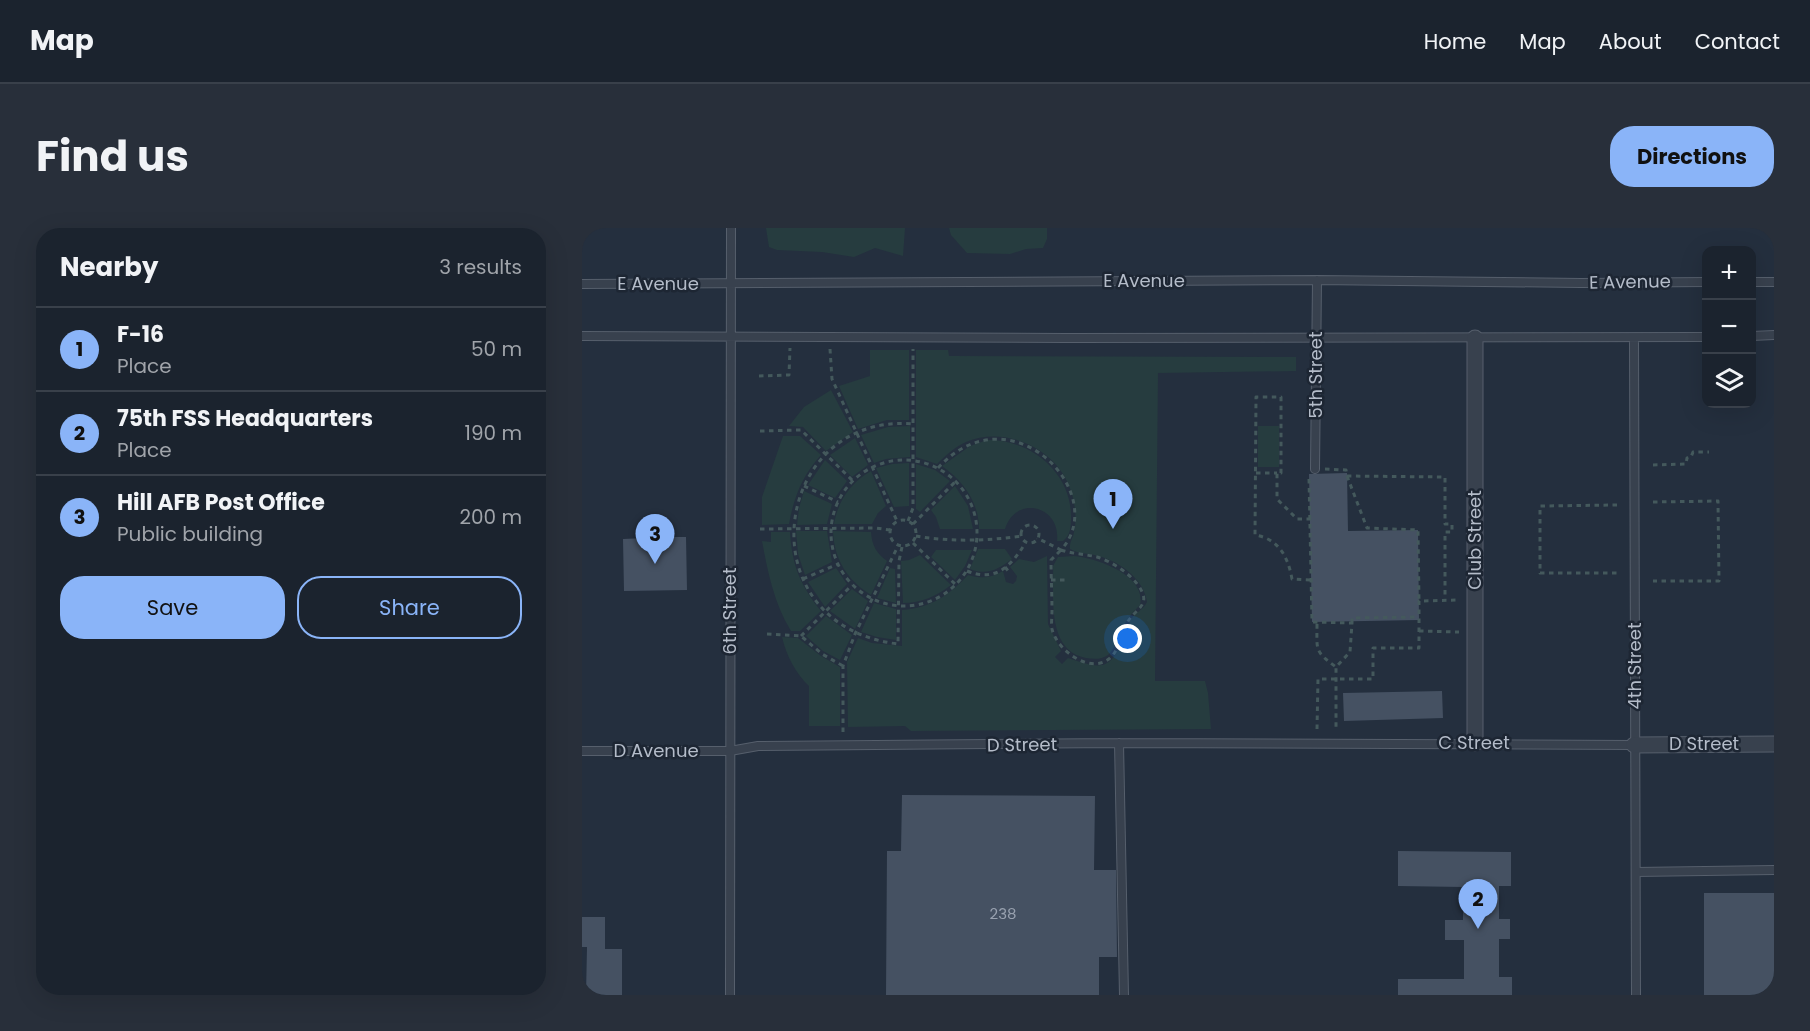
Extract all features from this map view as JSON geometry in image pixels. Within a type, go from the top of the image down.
[{"type":"street","name":"Club Street","points":[[1475,338],[1475,743]]},
{"type":"street","name":"D Street","points":[[1634,745],[1774,744]]},
{"type":"lane","name":"6th Street","points":[[729,995],[730,228]]},
{"type":"lane","name":"E Avenue","points":[[582,284],[1317,280],[1702,282]]},
{"type":"lane","name":"5th Street","points":[[1315,469],[1317,280]]},
{"type":"lane","points":[[1756,282],[1774,282]]},
{"type":"lane","points":[[1756,336],[1774,335]]},
{"type":"lane","points":[[582,336],[1702,337]]},
{"type":"lane","name":"4th Street","points":[[1634,338],[1636,995]]},
{"type":"lane","points":[[1119,743],[1124,995]]},
{"type":"lane","name":"D Street","points":[[730,751],[758,746],[1314,744]]},
{"type":"lane","name":"C Street","points":[[1314,744],[1634,745]]},
{"type":"lane","name":"D Avenue","points":[[582,751],[730,751]]},
{"type":"lane","points":[[1636,872],[1774,870]]},
{"type":"path","points":[[759,376],[789,375],[790,348]]},
{"type":"path","points":[[908,521],[913,507],[913,348]]},
{"type":"path","points":[[830,349],[832,379],[897,521]]},
{"type":"path","points":[[1256,472],[1281,473],[1281,397],[1256,397],[1256,472],[1256,534],[1268,538],[1281,550],[1290,567],[1292,579],[1311,579]]},
{"type":"path","points":[[900,546],[898,644],[868,639],[839,624],[825,611],[803,579],[796,558],[793,528],[795,511],[804,485],[826,454],[857,433],[889,424],[913,424]]},
{"type":"path","points":[[760,431],[801,430],[852,481]]},
{"type":"path","points":[[938,468],[946,458],[961,448],[990,438],[1019,442],[1039,453],[1059,471],[1071,496],[1073,525],[1071,537],[1061,550],[1051,561],[1052,628],[1059,644],[1072,657],[1093,663],[1104,662],[1117,649],[1130,617],[1141,608],[1144,602],[1138,585],[1107,560],[1061,550],[1038,538]]},
{"type":"path","points":[[1653,465],[1686,464],[1692,452],[1709,452]]},
{"type":"path","points":[[896,460],[913,460],[938,468],[956,481],[965,492],[975,513],[977,539],[967,571],[945,594],[928,602],[900,606],[873,599],[852,585],[838,564],[832,546],[831,528],[838,502],[852,481],[873,467],[896,460]]},
{"type":"path","points":[[1317,729],[1318,679],[1373,679],[1373,648],[1419,648],[1418,530],[1367,528],[1346,470],[1310,469],[1312,622],[1317,624],[1352,623]]},
{"type":"path","points":[[1277,473],[1277,499],[1297,519],[1311,519]]},
{"type":"path","points":[[1347,476],[1444,477],[1445,524],[1452,524],[1452,532],[1445,532],[1445,600]]},
{"type":"path","points":[[913,524],[956,481]]},
{"type":"path","points":[[804,485],[838,502]]},
{"type":"path","points":[[1653,502],[1718,501],[1719,581],[1653,580]]},
{"type":"path","points":[[1617,506],[1540,506],[1540,573],[1617,573]]},
{"type":"path","points":[[897,521],[908,521],[913,524],[916,536],[913,543]]},
{"type":"path","points":[[897,521],[890,530],[892,541],[900,546],[913,543]]},
{"type":"path","points":[[1031,525],[1037,529],[1038,538],[1033,543],[1026,542],[1022,536],[1024,528],[1031,525]]},
{"type":"path","points":[[760,529],[876,528],[890,530]]},
{"type":"path","points":[[916,536],[939,540],[1022,536]]},
{"type":"path","points":[[967,571],[984,575],[993,574],[1016,557],[1026,542]]},
{"type":"path","points":[[913,543],[956,585]]},
{"type":"path","points":[[843,732],[843,666],[855,633],[900,546]]},
{"type":"path","points":[[803,579],[838,564]]},
{"type":"path","points":[[1005,567],[1009,572]]},
{"type":"path","points":[[1051,580],[1067,580]]},
{"type":"path","points":[[801,636],[852,585]]},
{"type":"path","points":[[1419,601],[1467,600]]},
{"type":"path","points":[[1336,729],[1336,667],[1350,652],[1352,618],[1419,617]]},
{"type":"path","points":[[1317,624],[1318,651],[1321,657],[1336,667]]},
{"type":"path","points":[[1419,632],[1464,632]]},
{"type":"path","points":[[767,634],[801,636],[822,654],[843,666]]},
{"type":"green space","points":[[766,228],[905,228],[903,256],[875,248],[854,257],[822,252],[777,250],[769,247]]},
{"type":"green space","points":[[949,228],[1047,228],[1047,239],[1043,248],[1026,249],[1010,254],[967,253],[951,235]]},
{"type":"green space","points":[[870,350],[909,350],[909,420],[887,420],[858,429],[839,386],[870,376]]},
{"type":"green space","points":[[916,350],[948,350],[949,356],[1296,357],[1296,371],[1158,373],[1155,681],[1205,681],[1211,729],[911,731],[905,726],[848,727],[847,662],[858,638],[872,643],[902,646],[902,610],[912,609],[939,599],[954,589],[968,575],[986,577],[1003,571],[1006,582],[1013,584],[1017,576],[1010,567],[1019,559],[1034,562],[1047,556],[1048,624],[1061,651],[1055,657],[1062,664],[1068,658],[1097,665],[1109,662],[1119,648],[1131,619],[1147,602],[1136,579],[1122,567],[1106,558],[1070,549],[1075,522],[1071,491],[1055,463],[1029,444],[997,437],[981,438],[958,446],[937,464],[916,457]]},
{"type":"green space","points":[[831,390],[853,432],[826,451],[803,427],[789,426],[804,407]]},
{"type":"green space","points":[[910,426],[910,457],[886,459],[874,463],[861,435],[888,427]]},
{"type":"green space","points":[[1258,426],[1279,426],[1279,467],[1258,467]]},
{"type":"green space","points":[[783,436],[800,436],[821,455],[800,487],[789,524],[762,525],[762,497]]},
{"type":"green space","points":[[855,438],[868,465],[852,477],[830,455]]},
{"type":"green space","points":[[987,440],[1018,445],[1045,461],[1056,472],[1069,500],[1071,527],[1066,539],[1057,541],[1052,519],[1045,512],[1036,509],[1027,508],[1018,511],[1010,518],[1005,529],[979,529],[973,501],[957,478],[942,466],[970,446]]},
{"type":"green space","points":[[825,460],[847,481],[835,498],[808,485]]},
{"type":"green space","points":[[909,463],[909,506],[894,507],[876,468]]},
{"type":"green space","points":[[916,464],[935,470],[950,481],[920,512],[916,509]]},
{"type":"green space","points":[[871,471],[886,506],[878,513],[872,524],[834,524],[846,493]]},
{"type":"green space","points":[[955,486],[968,506],[973,529],[940,529],[931,510]]},
{"type":"green space","points":[[804,491],[832,504],[827,524],[797,525]]},
{"type":"green space","points":[[796,531],[827,531],[832,562],[805,575],[798,554]]},
{"type":"green space","points":[[833,531],[871,532],[875,548],[887,561],[871,595],[855,583],[843,568],[836,551]]},
{"type":"green space","points":[[771,532],[790,532],[798,574],[821,611],[800,631],[791,631],[772,588],[762,541],[771,542]]},
{"type":"green space","points":[[978,549],[1005,549],[1012,559],[987,572],[976,571],[970,569]]},
{"type":"green space","points":[[936,550],[972,550],[955,580],[931,557]]},
{"type":"green space","points":[[920,555],[951,585],[928,598],[903,603],[901,561]]},
{"type":"green space","points":[[1074,556],[1095,560],[1118,570],[1136,585],[1140,594],[1140,605],[1125,623],[1112,650],[1103,658],[1086,658],[1073,653],[1064,645],[1058,634],[1053,606],[1053,566],[1058,557]]},
{"type":"green space","points":[[836,568],[847,584],[825,607],[808,582]]},
{"type":"green space","points":[[890,568],[895,569],[896,603],[877,598]]},
{"type":"green space","points":[[852,589],[868,601],[855,629],[830,611]]},
{"type":"green space","points":[[874,603],[896,609],[896,640],[861,632]]},
{"type":"green space","points":[[826,616],[852,635],[840,660],[823,651],[806,636]]},
{"type":"green space","points":[[782,637],[798,638],[840,667],[840,726],[809,726],[809,686],[792,664]]},
{"type":"building","points":[[1347,473],[1348,531],[1418,530],[1419,620],[1312,622],[1309,474]]},
{"type":"building","points":[[645,531],[667,531],[667,537],[686,537],[687,590],[624,591],[623,539],[645,538]]},
{"type":"building","points":[[1442,691],[1443,718],[1344,721],[1343,693]]},
{"type":"building","points":[[902,795],[1095,796],[1094,870],[1116,870],[1117,957],[1099,957],[1099,995],[886,995],[887,851],[901,851]]},
{"type":"building","points":[[1398,851],[1511,852],[1511,886],[1499,886],[1499,919],[1510,919],[1510,939],[1499,939],[1499,977],[1512,977],[1512,995],[1398,995],[1398,979],[1464,979],[1464,940],[1445,940],[1445,920],[1463,920],[1463,887],[1398,886]]},
{"type":"building","points":[[1704,893],[1774,893],[1774,995],[1704,995]]},
{"type":"building","points":[[582,917],[605,917],[605,949],[622,949],[622,995],[586,995],[587,947],[582,947]]},
{"type":"place","name":"F-16","points":[[1113,529]]},
{"type":"place","name":"Hill AFB Post Office","points":[[655,564]]},
{"type":"place","name":"75th FSS Headquarters","points":[[1478,929]]}]
